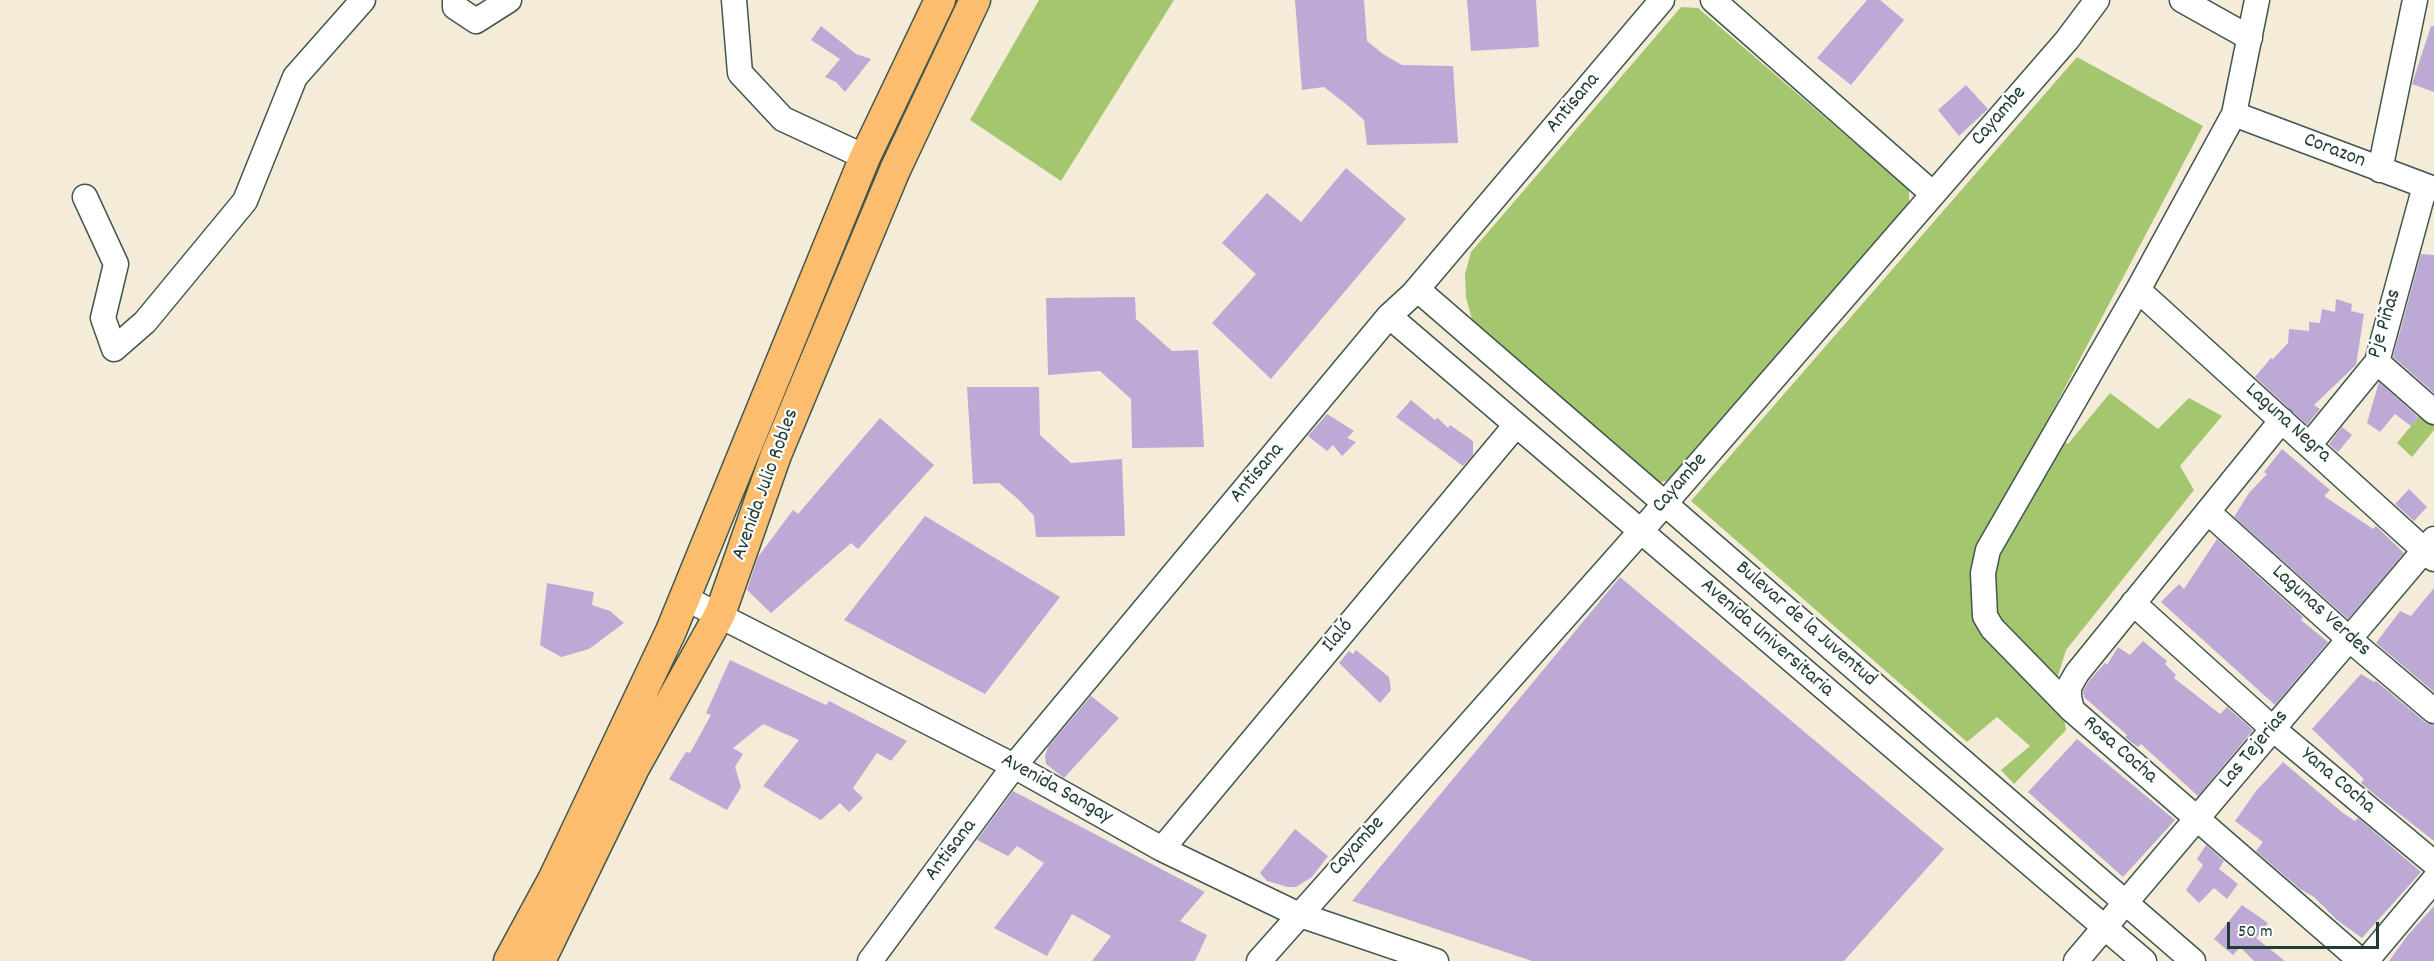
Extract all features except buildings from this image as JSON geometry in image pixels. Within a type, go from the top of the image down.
[{"type":"main road","name":"Avenida Julio Robles","points":[[509,961],[553,880],[685,598],[865,157],[940,0]]},
{"type":"main road","name":"Avenida Julio Robles","points":[[540,961],[634,768],[720,614],[776,455],[890,181],[975,0]]},
{"type":"street","points":[[85,196],[116,264],[103,318],[114,349],[145,322],[244,201],[295,77],[363,0]]},
{"type":"street","points":[[455,0],[455,7],[476,21],[509,0]]},
{"type":"street","points":[[734,0],[740,73],[783,119],[865,157]]},
{"type":"street","name":"Antisana","points":[[870,961],[1014,766],[1389,316],[1417,289],[1662,0]]},
{"type":"street","points":[[1713,0],[1933,194]]},
{"type":"street","name":"Cayambe","points":[[1258,961],[1641,531],[2067,40],[2097,0]]},
{"type":"street","points":[[2182,0],[2250,38]]},
{"type":"street","points":[[2072,710],[1992,628],[1985,616],[1983,573],[1988,550],[2138,290],[2234,114],[2257,0]]},
{"type":"street","points":[[2380,170],[2415,0]]},
{"type":"street","name":"Corazon","points":[[2234,114],[2430,187]]},
{"type":"street","name":"Pje Piñas","points":[[2310,444],[2377,362],[2430,187]]},
{"type":"street","name":"Bulevar de la Juventud","points":[[1417,289],[1665,502],[2124,904],[2193,961]]},
{"type":"street","name":"Laguna Negra","points":[[2138,290],[2431,550]]},
{"type":"street","name":"Avenida Universitaria","points":[[1389,316],[2144,961]]},
{"type":"street","points":[[2377,362],[2434,412]]},
{"type":"street","name":"Rosa Cocha","points":[[2282,420],[2133,603],[2069,687],[2072,710],[2361,961]]},
{"type":"street","name":"Ilaló","points":[[1162,849],[1516,425]]},
{"type":"street","name":"Lagunas Verdes","points":[[2208,512],[2349,639],[2434,711]]},
{"type":"street","name":"Las Tejerias","points":[[2076,961],[2349,639],[2431,550]]},
{"type":"street","name":"Avenida Sangay","points":[[685,598],[1014,766],[1162,849],[1298,914],[1436,961]]},
{"type":"street","name":"Yana Cocha","points":[[2133,603],[2273,729],[2434,863]]},
{"type":"street","points":[[2366,961],[2434,880]]},
{"type":"green space","points":[[1039,0],[1174,0],[1061,181],[970,120]]},
{"type":"green space","points":[[1681,7],[1698,8],[1909,190],[1909,210],[1675,479],[1656,483],[1474,326],[1466,298],[1465,274],[1471,252]]},
{"type":"green space","points":[[2077,57],[2203,126],[2043,429],[2068,444],[2110,393],[2158,429],[2189,398],[2222,416],[2180,466],[2194,490],[2066,650],[2057,679],[2066,730],[2014,784],[2001,770],[2030,746],[1997,717],[1967,742],[1691,501]]},
{"type":"green space","points":[[2425,409],[2434,416],[2434,430],[2412,457],[2397,443]]}]
